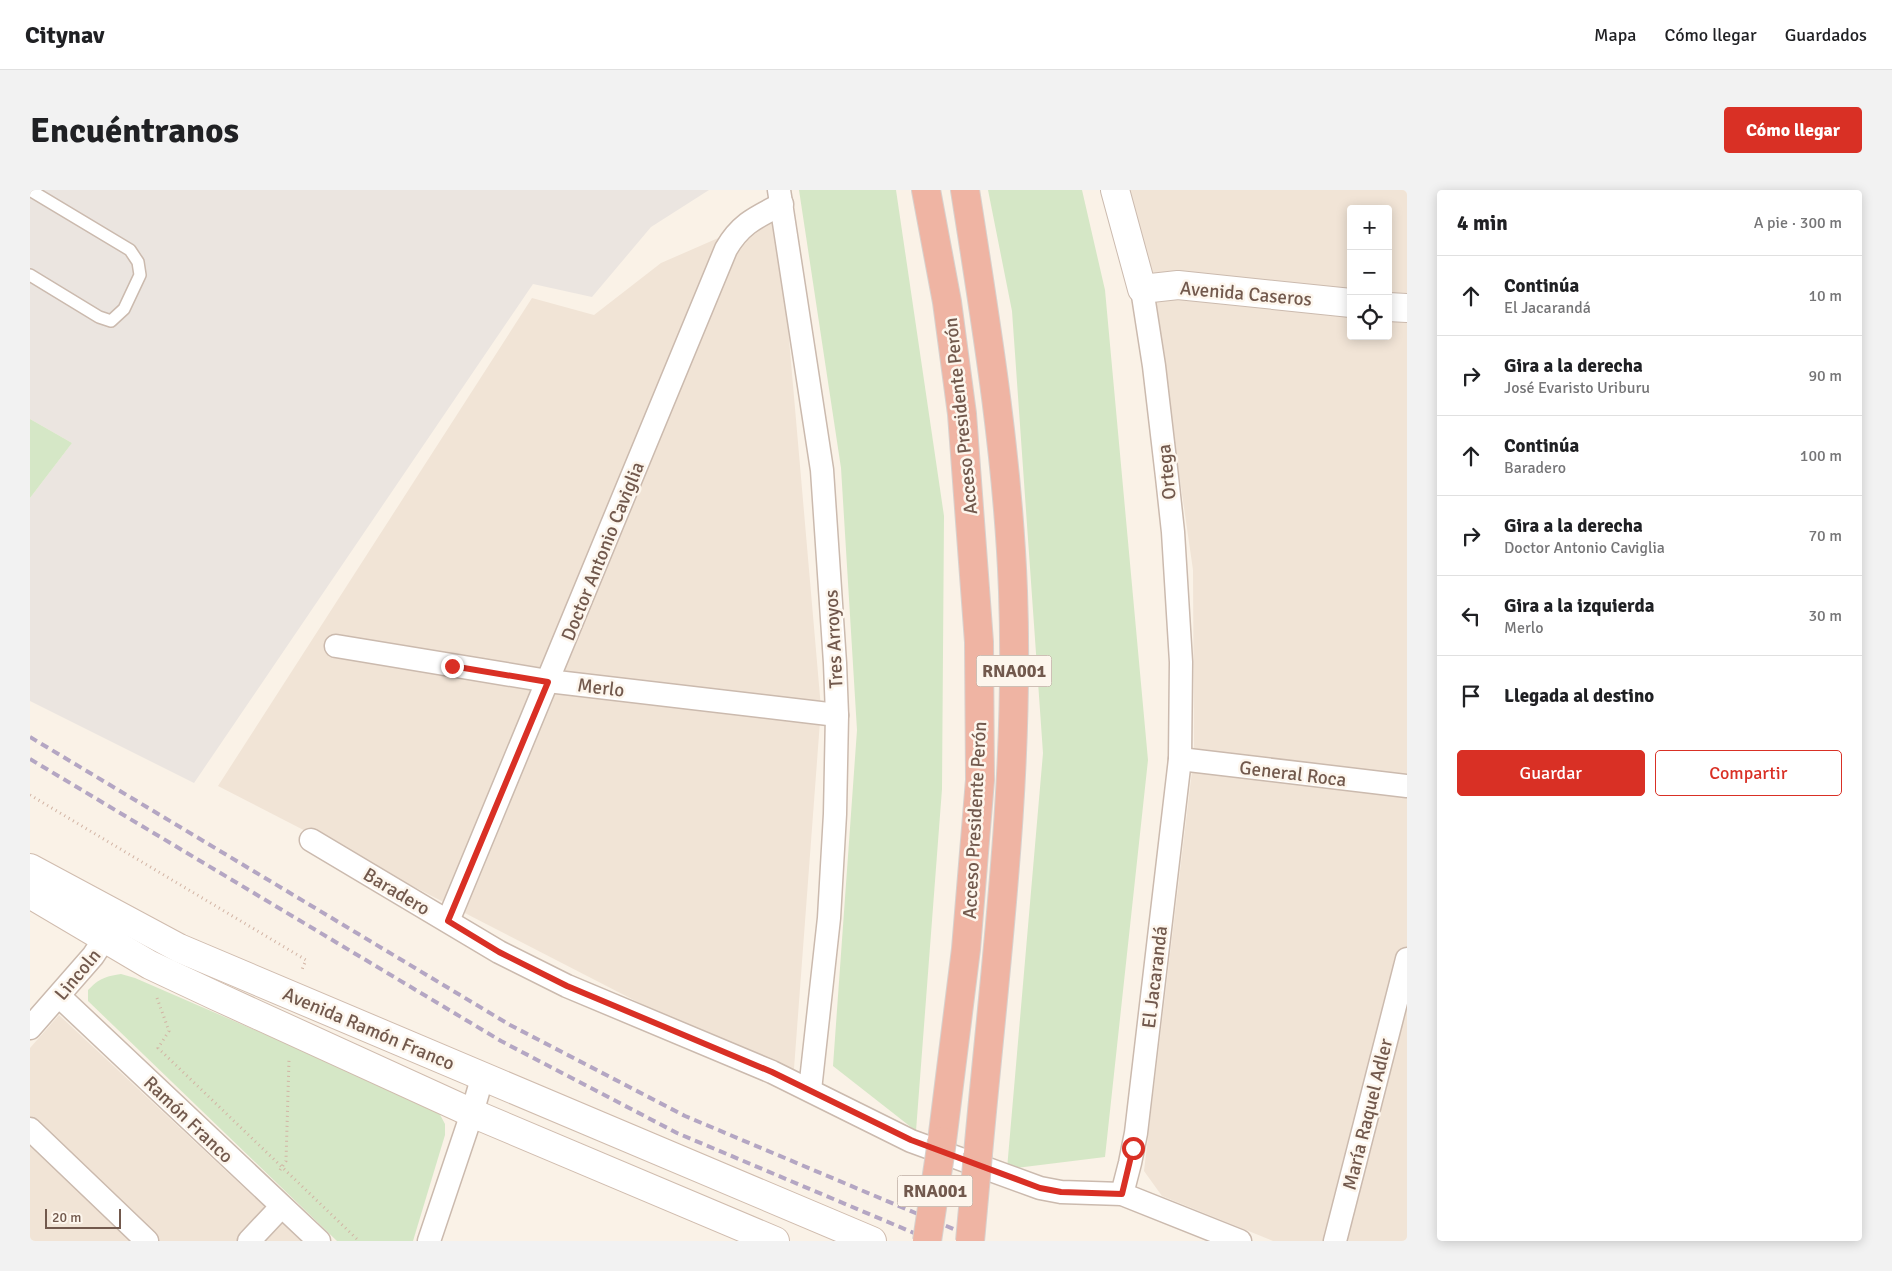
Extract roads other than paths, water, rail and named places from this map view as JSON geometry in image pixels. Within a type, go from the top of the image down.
[{"type":"highway","name":"Acceso Presidente Perón","points":[[926,190],[947,302],[962,414],[980,642],[980,780],[966,949],[927,1241]]},
{"type":"highway","name":"Acceso Presidente Perón","points":[[965,190],[997,404],[1008,516],[1013,600],[1012,782],[970,1241]]},
{"type":"main road","name":"Ortega","points":[[1115,190],[1142,289]]},
{"type":"main road","name":"Avenida Caseros","points":[[1142,289],[1178,285],[1347,303]]},
{"type":"main road","points":[[1392,306],[1407,308]]},
{"type":"main road","name":"Avenida Ramón Franco","points":[[30,868],[178,948],[716,1174],[834,1234],[872,1241]]},
{"type":"main road","name":"Avenida Ramón Franco","points":[[30,894],[105,940],[150,965],[200,989],[472,1113],[775,1241]]},
{"type":"street","name":"Doctor Antonio Caviglia","points":[[448,921],[726,249],[735,233],[781,197]]},
{"type":"street","name":"Tres Arroyos","points":[[781,197],[822,470],[837,714],[835,814],[829,918],[810,1090]]},
{"type":"street","name":"Ortega","points":[[1142,289],[1154,366],[1173,532],[1182,662],[1180,760]]},
{"type":"street","name":"Merlo","points":[[336,646],[548,682],[837,714]]},
{"type":"street","name":"General Roca","points":[[1180,760],[1407,786]]},
{"type":"street","name":"El Jacarandá","points":[[1122,1194],[1136,1133],[1180,760]]},
{"type":"street","name":"Baradero","points":[[311,840],[499,952],[567,986],[772,1072],[911,1140],[1040,1188],[1061,1192],[1122,1194],[1240,1241]]},
{"type":"street","name":"Lincoln","points":[[30,1028],[60,996],[105,940],[119,916]]},
{"type":"street","name":"María Raquel Adler","points":[[1335,1241],[1407,959]]},
{"type":"street","name":"Ramón Franco","points":[[60,996],[319,1241]]},
{"type":"street","points":[[429,1241],[483,1075]]},
{"type":"street","points":[[30,1129],[147,1241]]},
{"type":"street","points":[[249,1241],[281,1207]]},
{"type":"lane","points":[[30,190],[130,250],[138,262],[140,275],[124,309],[111,321],[99,316],[30,274]]},
{"type":"railway","points":[[30,737],[510,1025],[685,1116],[982,1241]]},
{"type":"railway","points":[[30,759],[501,1041],[677,1133],[933,1241]]}]
